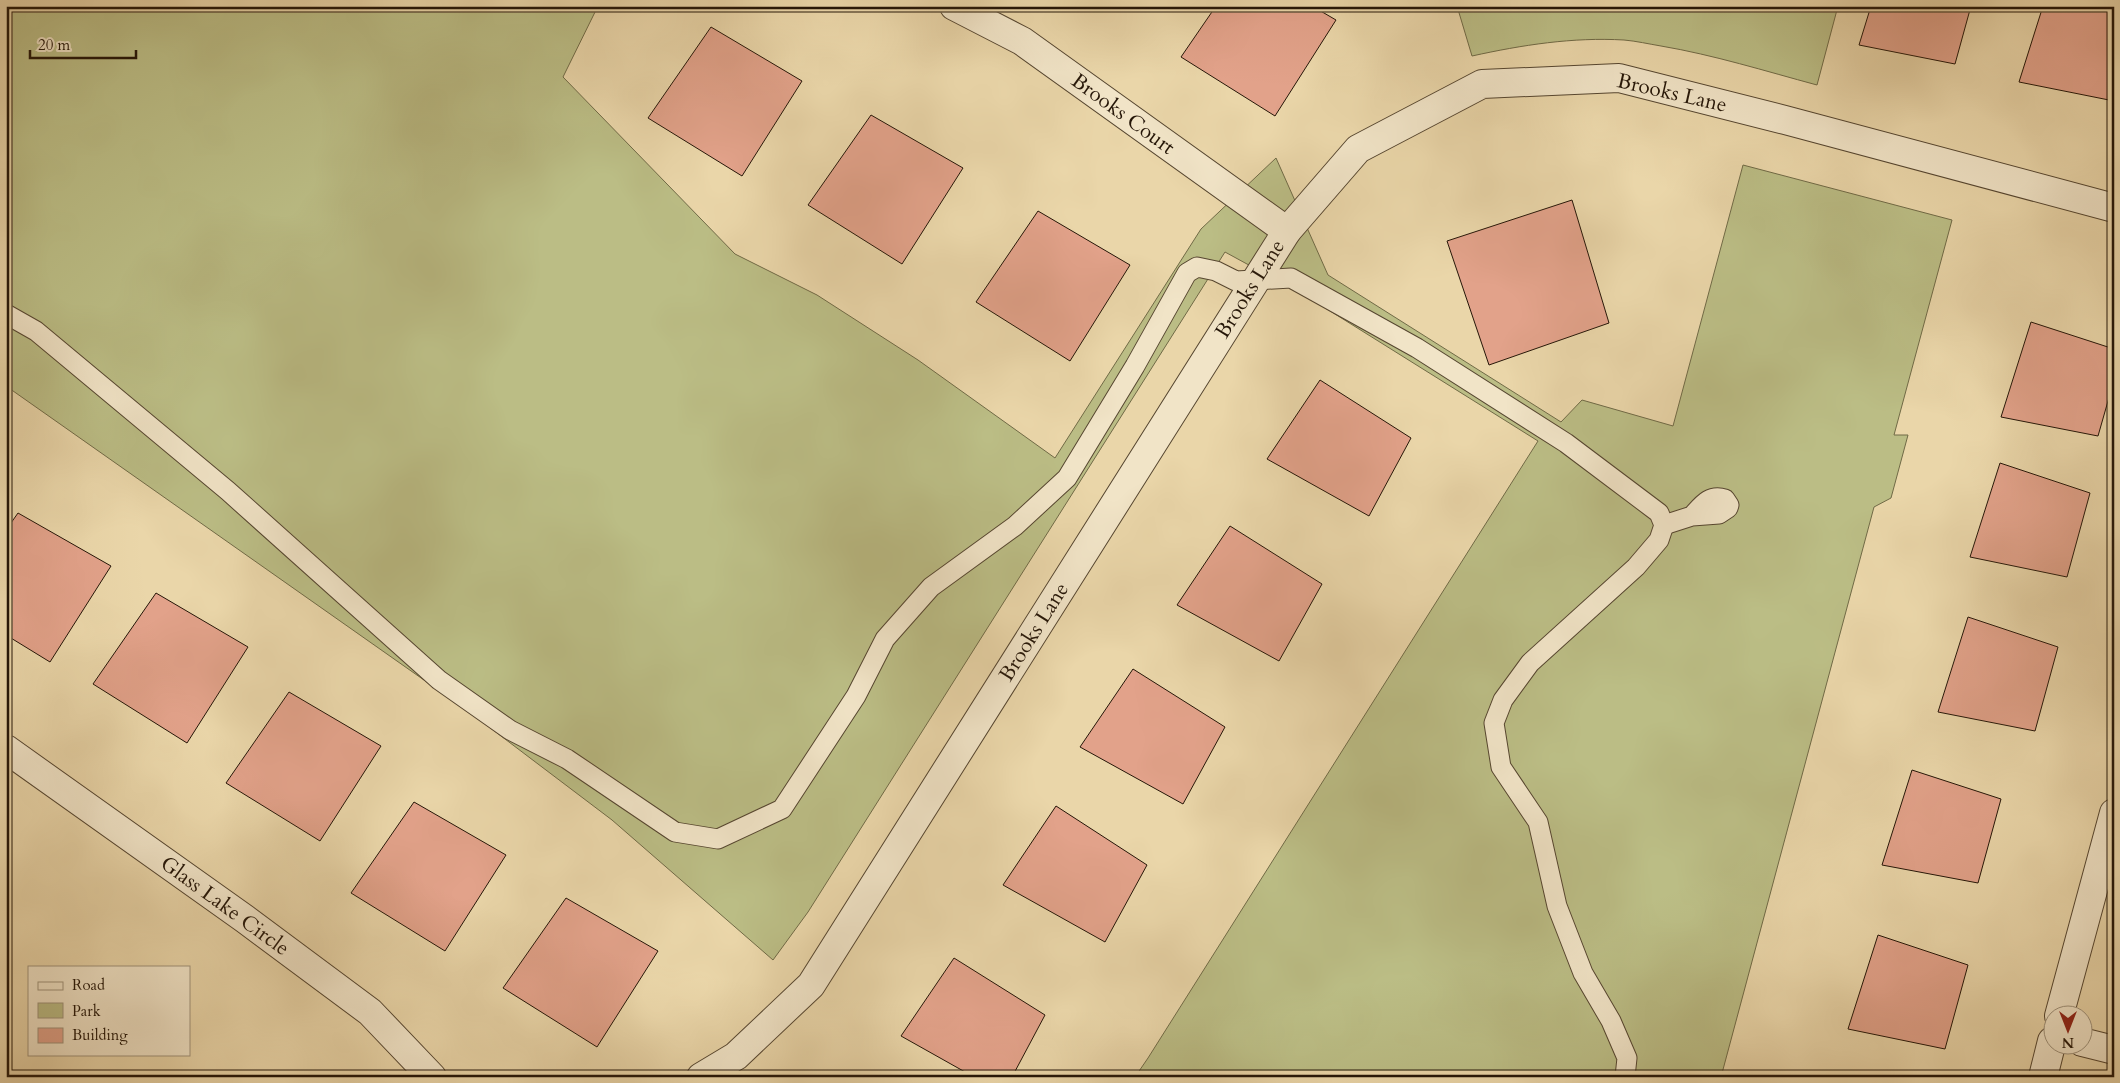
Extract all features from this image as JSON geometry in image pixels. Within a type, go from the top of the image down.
[{"type":"street","name":"Brooks Court","points":[[954,6],[1022,41],[1287,231]]},
{"type":"street","name":"Brooks Lane","points":[[701,1077],[736,1056],[811,985],[1287,231],[1358,149],[1482,84],[1619,78],[1785,120],[2114,208]]},
{"type":"street","name":"Glass Lake Circle","points":[[6,749],[244,919],[370,1012],[432,1077]]},
{"type":"street","points":[[2063,1006],[2114,812]]},
{"type":"street","points":[[2092,1044],[2114,1050]]},
{"type":"street","points":[[2043,1077],[2048,1056]]},
{"type":"lane","points":[[6,314],[36,331],[228,491],[439,680],[510,730],[567,759],[675,832],[718,839],[782,809],[856,696],[885,639],[931,587],[1016,526],[1067,478],[1135,366],[1187,273],[1197,267],[1216,271],[1236,281],[1257,278],[1290,278],[1418,348],[1566,443],[1659,513],[1664,525],[1659,540],[1636,567],[1530,663],[1503,700],[1494,723],[1502,768],[1538,822],[1557,906],[1583,974],[1611,1021],[1627,1058],[1625,1077]]},
{"type":"lane","points":[[1664,525],[1692,516]]},
{"type":"green space","points":[[6,6],[598,6],[563,77],[735,254],[817,295],[918,360],[1055,458],[1201,229],[1276,158],[1328,275],[1561,422],[1582,400],[1673,426],[1743,165],[1952,220],[1894,435],[1908,435],[1891,498],[1874,507],[1721,1077],[1135,1077],[1538,441],[1311,299],[1225,252],[808,912],[773,960],[612,820],[468,711],[6,386]]},
{"type":"green space","points":[[1457,6],[1838,6],[1817,85],[1700,54],[1624,40],[1605,39],[1548,43],[1472,56]]},
{"type":"building","points":[[1216,6],[1312,6],[1336,20],[1275,116],[1181,57]]},
{"type":"building","points":[[1871,6],[1971,6],[1955,64],[1859,45]]},
{"type":"building","points":[[2043,6],[2106,6],[2114,9],[2114,101],[2019,82]]},
{"type":"building","points":[[711,27],[802,81],[742,176],[648,118]]},
{"type":"building","points":[[871,115],[963,168],[902,264],[808,205]]},
{"type":"building","points":[[1572,200],[1609,323],[1489,365],[1447,241]]},
{"type":"building","points":[[1038,211],[1130,265],[1070,361],[976,302]]},
{"type":"building","points":[[2031,322],[2114,349],[2114,380],[2098,436],[2001,417]]},
{"type":"building","points":[[1320,380],[1411,438],[1369,516],[1267,459]]},
{"type":"building","points":[[2000,463],[2090,493],[2067,577],[1970,557]]},
{"type":"building","points":[[18,513],[111,566],[50,662],[6,635],[6,530]]},
{"type":"building","points":[[1230,526],[1322,584],[1279,661],[1177,605]]},
{"type":"building","points":[[156,593],[248,647],[187,743],[93,684]]},
{"type":"building","points":[[1968,617],[2058,647],[2035,731],[1938,712]]},
{"type":"building","points":[[1133,669],[1225,727],[1183,804],[1080,747]]},
{"type":"building","points":[[289,692],[381,746],[320,841],[226,783]]},
{"type":"building","points":[[1912,770],[2001,799],[1978,883],[1882,865]]},
{"type":"building","points":[[414,802],[506,855],[445,951],[351,893]]},
{"type":"building","points":[[1056,806],[1147,865],[1105,942],[1003,885]]},
{"type":"building","points":[[566,898],[658,951],[597,1047],[503,988]]},
{"type":"building","points":[[1878,935],[1968,965],[1945,1049],[1848,1029]]},
{"type":"building","points":[[954,958],[1045,1015],[1012,1077],[974,1077],[901,1036]]}]
